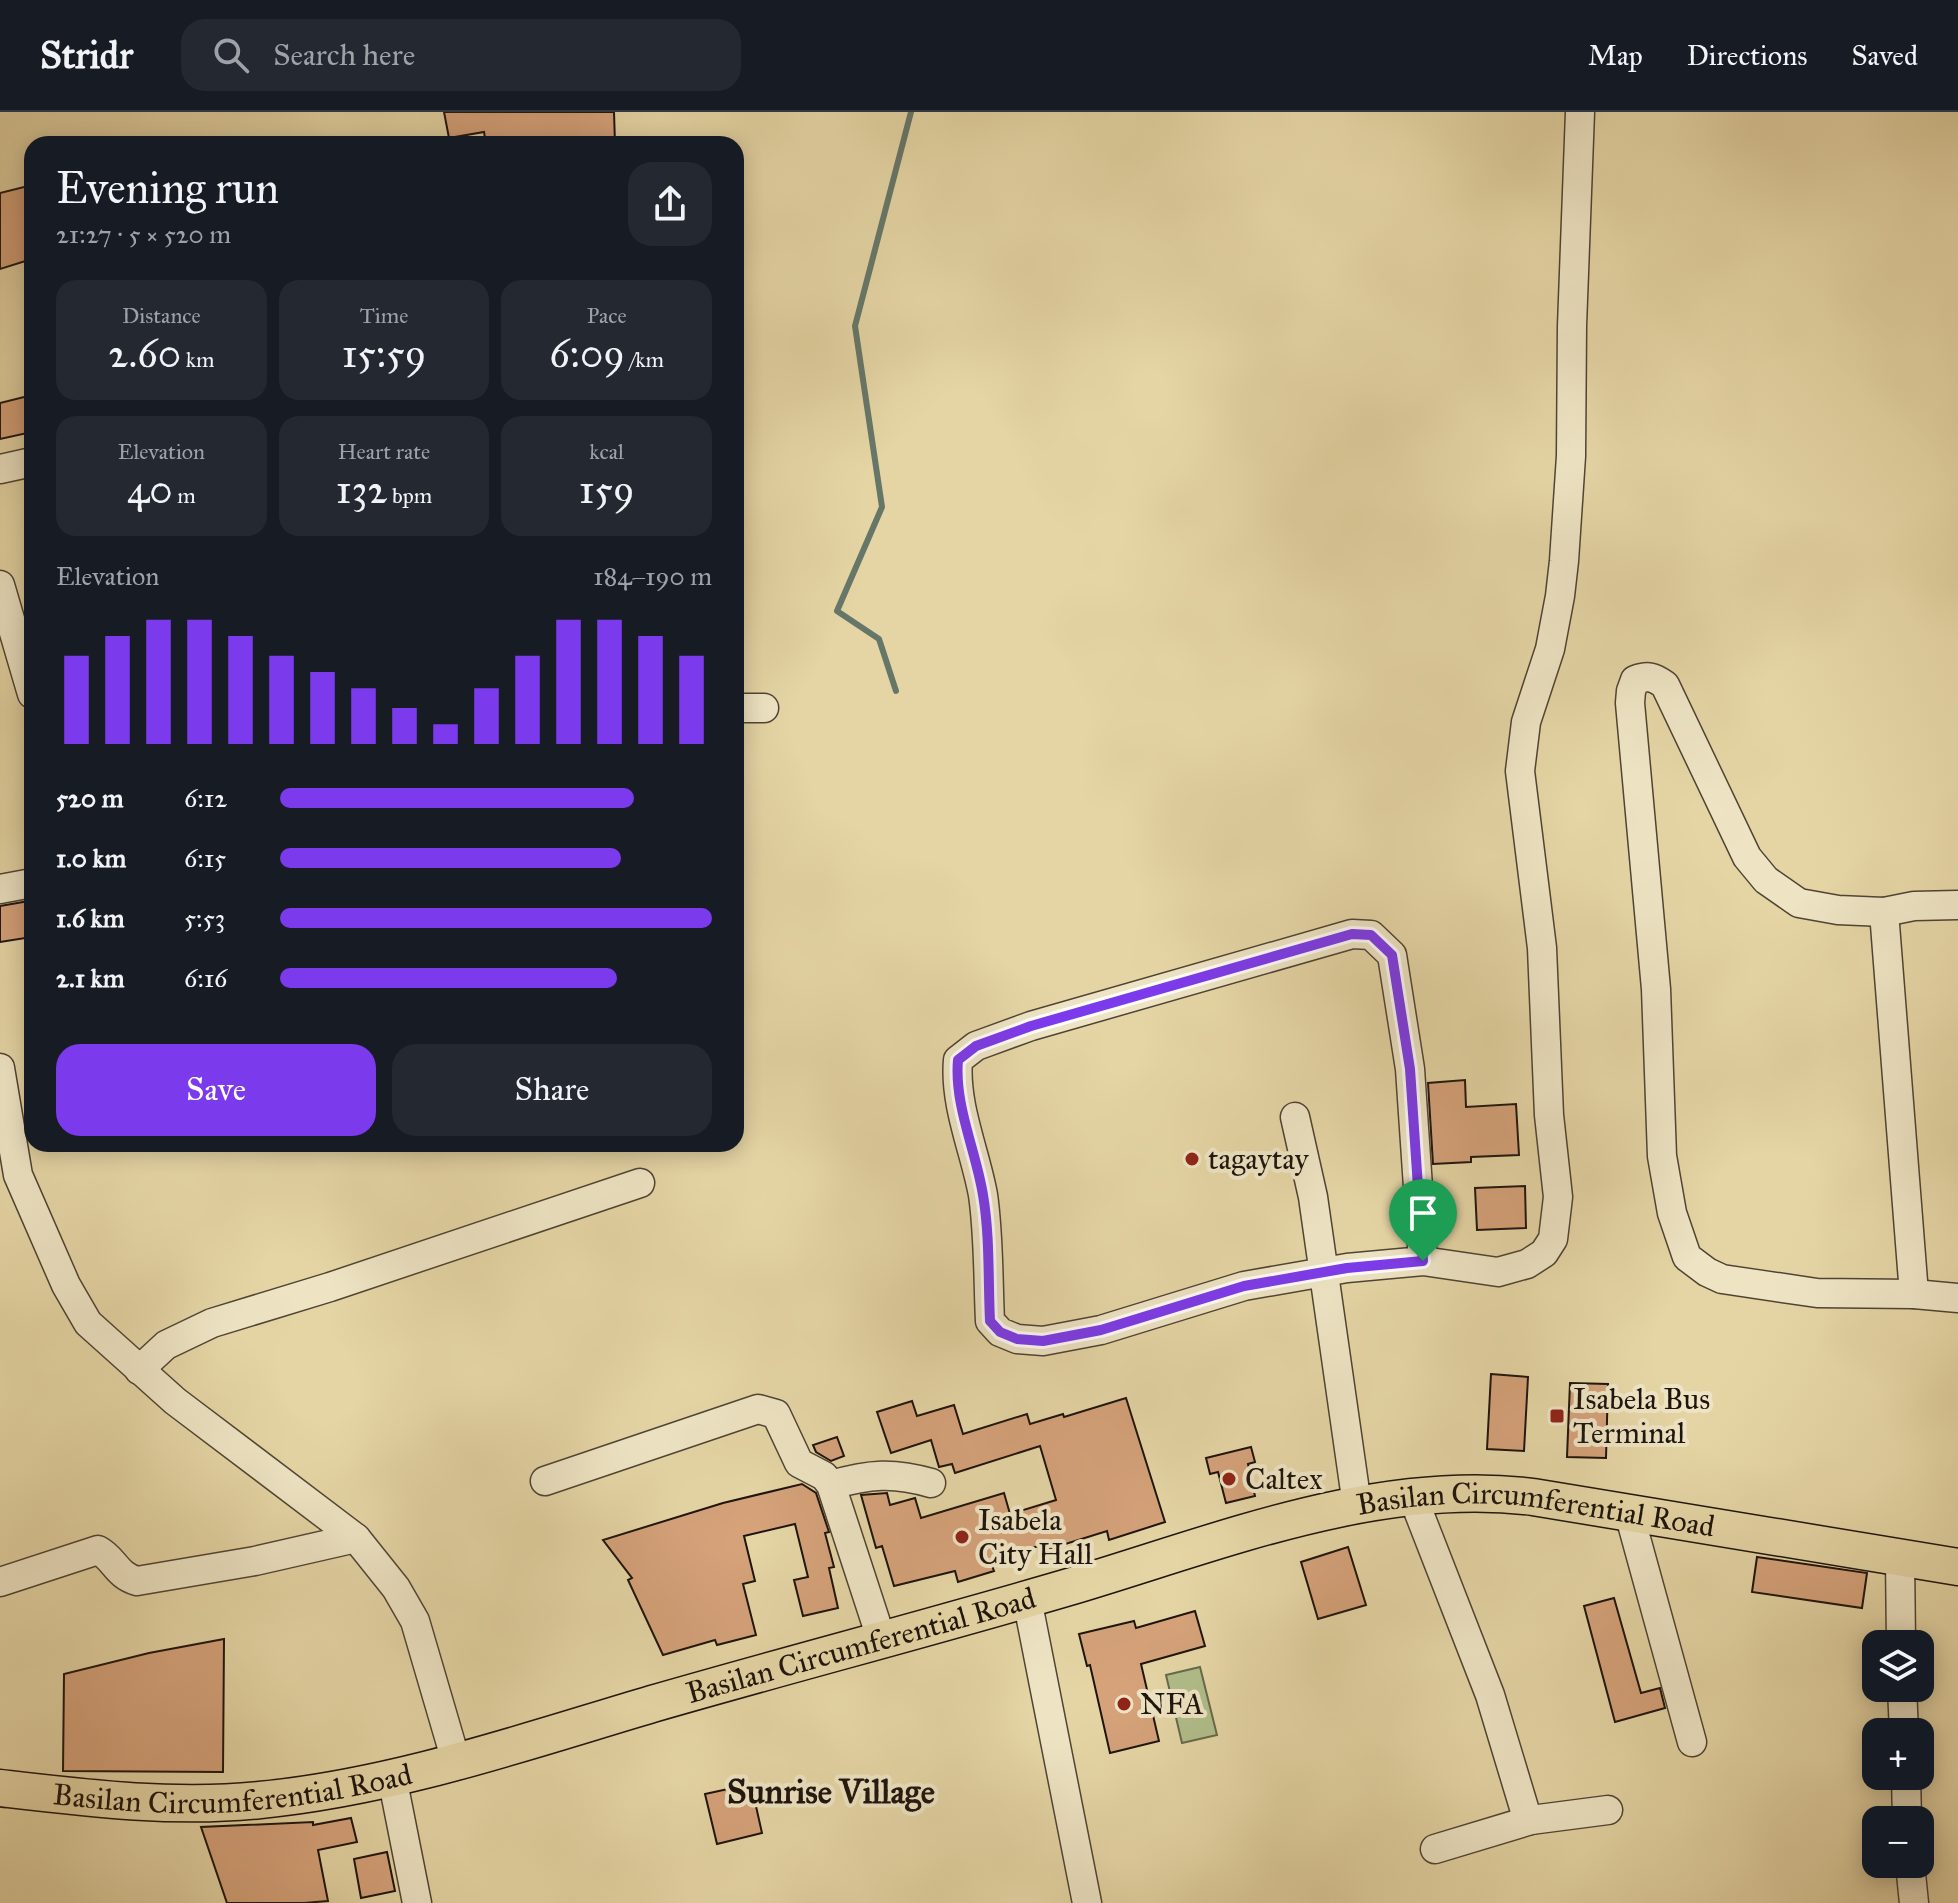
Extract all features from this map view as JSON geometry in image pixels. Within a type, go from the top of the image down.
[{"type":"main road","name":"Basilan Circumferential Road","points":[[0,1788],[94,1798],[210,1804],[262,1800],[392,1777],[1027,1599],[1320,1512],[1412,1495],[1493,1492],[1958,1567]]},
{"type":"street","points":[[1423,1261],[1410,1069],[1392,955],[1371,935],[1352,934],[1031,1026],[976,1046],[958,1060],[957,1074],[963,1107],[983,1197],[990,1321],[1000,1332],[1017,1339],[1043,1341],[1101,1330],[1244,1286],[1423,1261],[1498,1272],[1527,1264],[1544,1253],[1553,1239],[1558,1197],[1549,1115],[1542,948],[1520,771],[1526,722],[1550,649],[1564,561],[1571,456],[1580,112]]},
{"type":"street","points":[[0,469],[24,464]]},
{"type":"street","points":[[0,585],[24,667]]},
{"type":"street","points":[[1958,905],[1914,906],[1884,912],[1838,910],[1799,903],[1766,880],[1747,857],[1665,685],[1656,678],[1646,676],[1635,680],[1630,703],[1656,989],[1662,1156],[1672,1213],[1687,1257],[1722,1279],[1817,1293],[1914,1294],[1958,1298]]},
{"type":"street","points":[[0,889],[24,884]]},
{"type":"street","points":[[1884,912],[1914,1294]]},
{"type":"street","points":[[0,1068],[18,1175],[66,1285],[88,1323],[175,1401],[356,1538],[396,1588],[415,1621],[456,1761]]},
{"type":"street","points":[[1295,1117],[1313,1197],[1357,1505]]},
{"type":"street","points":[[139,1370],[166,1345],[212,1323],[640,1183]]},
{"type":"street","points":[[545,1481],[758,1409],[776,1414],[799,1463],[824,1476],[831,1485],[881,1638]]},
{"type":"street","points":[[831,1485],[885,1474],[903,1475],[931,1483]]},
{"type":"street","points":[[1412,1495],[1490,1695],[1525,1811],[1531,1820]]},
{"type":"street","points":[[1629,1513],[1692,1742]]},
{"type":"street","points":[[0,1582],[98,1550],[103,1551],[120,1574],[137,1581],[255,1561],[356,1538]]},
{"type":"street","points":[[1900,1557],[1901,1630]]},
{"type":"street","points":[[1027,1599],[1087,1903]]},
{"type":"street","points":[[392,1777],[417,1903]]},
{"type":"street","points":[[1435,1849],[1531,1820],[1608,1810]]},
{"type":"street","points":[[1911,1878],[1914,1903]]},
{"type":"green space","points":[[1200,1667],[1217,1735],[1182,1743],[1166,1675]]},
{"type":"building","points":[[444,112],[614,112],[615,136],[485,136],[484,132],[449,136]]},
{"type":"building","points":[[24,187],[24,262],[0,269],[0,193]]},
{"type":"building","points":[[24,397],[24,434],[0,439],[0,403]]},
{"type":"building","points":[[24,902],[24,938],[0,942],[0,906]]},
{"type":"building","points":[[1465,1080],[1466,1107],[1516,1104],[1519,1155],[1471,1157],[1471,1162],[1433,1164],[1428,1083]]},
{"type":"building","points":[[1525,1186],[1526,1228],[1477,1230],[1475,1188]]},
{"type":"building","points":[[1491,1374],[1528,1377],[1524,1451],[1487,1449]]},
{"type":"building","points":[[1570,1383],[1608,1384],[1606,1458],[1567,1457]]},
{"type":"building","points":[[1126,1398],[1165,1522],[1109,1540],[1107,1531],[1043,1551],[1042,1545],[990,1560],[994,1571],[958,1582],[955,1571],[894,1586],[882,1546],[876,1548],[861,1495],[887,1493],[890,1505],[915,1498],[921,1518],[1004,1493],[1010,1514],[1056,1500],[1040,1446],[955,1473],[952,1464],[939,1467],[931,1440],[891,1453],[877,1412],[912,1401],[917,1416],[954,1405],[963,1434],[1027,1414],[1030,1424]]},
{"type":"building","points":[[837,1437],[844,1456],[831,1461],[816,1452],[813,1445]]},
{"type":"building","points":[[1251,1447],[1255,1462],[1248,1464],[1255,1496],[1226,1503],[1218,1472],[1210,1474],[1206,1458]]},
{"type":"building","points":[[802,1484],[816,1493],[829,1532],[825,1533],[834,1567],[829,1568],[838,1608],[803,1616],[794,1580],[808,1577],[795,1524],[744,1536],[755,1581],[743,1584],[756,1635],[717,1645],[715,1640],[663,1655],[628,1580],[632,1578],[603,1540],[723,1503]]},
{"type":"building","points":[[1348,1547],[1366,1605],[1318,1619],[1301,1562]]},
{"type":"building","points":[[1757,1557],[1867,1573],[1862,1608],[1752,1592]]},
{"type":"building","points":[[1614,1598],[1641,1693],[1660,1688],[1665,1708],[1615,1722],[1584,1606]]},
{"type":"building","points":[[1195,1611],[1205,1646],[1141,1664],[1159,1741],[1110,1753],[1090,1665],[1087,1666],[1079,1634],[1134,1621],[1136,1628]]},
{"type":"building","points":[[224,1639],[223,1772],[63,1771],[64,1674]]},
{"type":"building","points":[[751,1784],[762,1833],[717,1844],[705,1794]]},
{"type":"building","points":[[351,1818],[357,1842],[318,1850],[328,1901],[227,1903],[201,1827],[313,1822],[313,1825]]},
{"type":"building","points":[[387,1852],[395,1891],[361,1898],[354,1859]]},
{"type":"waterway","points":[[896,691],[879,639],[837,611],[882,507],[855,326],[911,112]]},
{"type":"place","name":"tagaytay","points":[[1192,1159]]},
{"type":"place","name":"Isabela Bus Terminal","points":[[1557,1416]]},
{"type":"place","name":"Caltex","points":[[1229,1479]]},
{"type":"place","name":"Isabela City Hall","points":[[962,1537]]},
{"type":"place","name":"NFA","points":[[1124,1704]]},
{"type":"district","name":"Sunrise Village","points":[[831,1791]]},
{"type":"route","points":[[1352,934],[1371,935],[1392,955],[1410,1069],[1423,1261],[1347,1268],[1244,1286],[1101,1330],[1043,1341],[1017,1339],[1000,1332],[990,1321],[983,1197],[963,1107],[957,1074],[958,1060],[976,1046],[1031,1026],[1352,934]]}]
